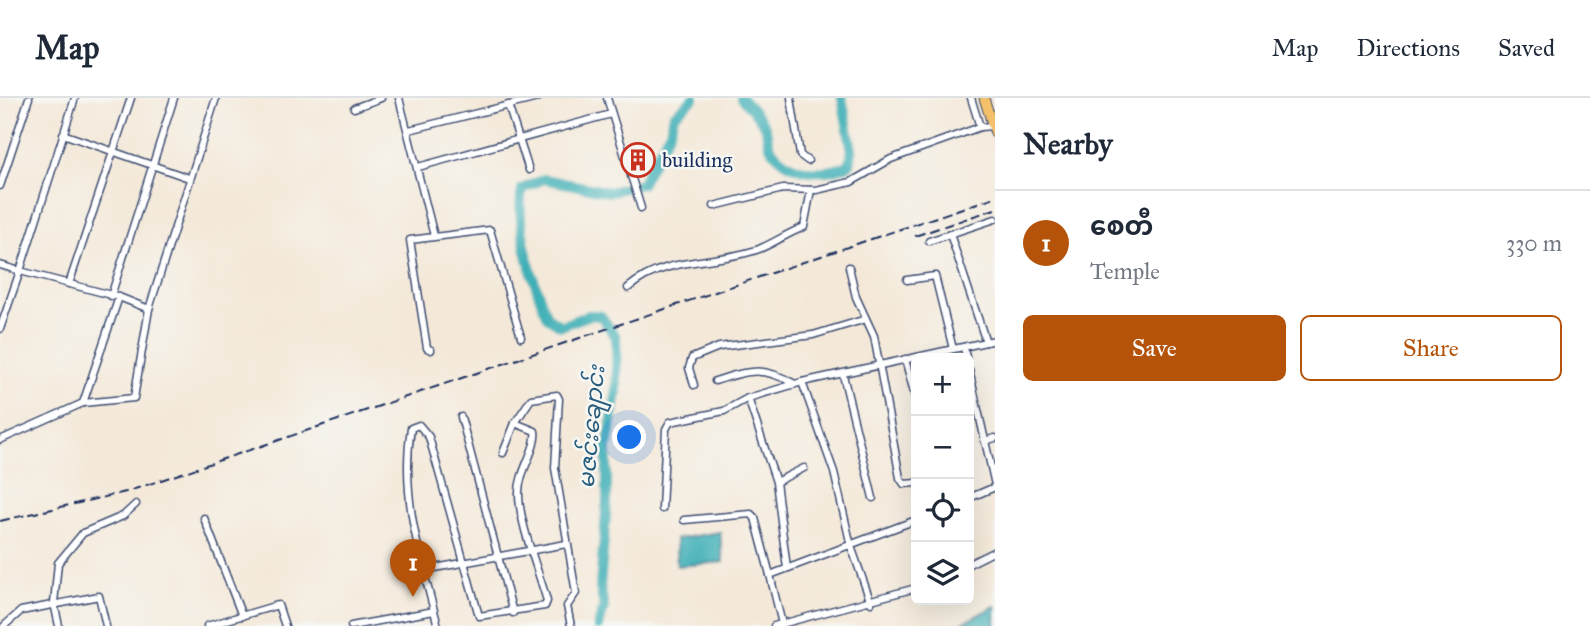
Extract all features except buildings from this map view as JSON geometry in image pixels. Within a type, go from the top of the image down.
[{"type":"highway","points":[[984,98],[994,130]]},
{"type":"highway","points":[[990,98],[995,115]]},
{"type":"street","points":[[0,186],[29,98]]},
{"type":"street","points":[[0,329],[75,98]]},
{"type":"street","points":[[69,284],[116,151],[131,98]]},
{"type":"street","points":[[83,403],[174,98]]},
{"type":"street","points":[[0,440],[83,403],[134,398],[149,309],[216,98]]},
{"type":"street","points":[[354,108],[381,98]]},
{"type":"street","points":[[399,98],[434,236]]},
{"type":"street","points":[[409,130],[538,98]]},
{"type":"street","points":[[607,98],[641,208]]},
{"type":"street","points":[[791,98],[800,155],[808,161]]},
{"type":"street","points":[[971,98],[980,127]]},
{"type":"street","points":[[508,105],[529,170]]},
{"type":"street","points":[[418,167],[611,114]]},
{"type":"street","points":[[714,206],[783,189],[811,190],[852,182],[891,159],[980,127],[994,130]]},
{"type":"street","points":[[63,135],[153,163],[189,178]]},
{"type":"street","points":[[628,288],[642,276],[661,269],[757,250],[804,227],[811,190]]},
{"type":"street","points":[[929,240],[995,219]]},
{"type":"street","points":[[432,350],[427,348],[410,240],[434,236],[490,230],[521,337]]},
{"type":"street","points":[[950,234],[986,342]]},
{"type":"street","points":[[0,265],[149,309]]},
{"type":"street","points":[[849,267],[856,297],[874,336],[900,478],[904,484],[911,483]]},
{"type":"street","points":[[907,280],[935,276],[953,349]]},
{"type":"street","points":[[694,385],[689,368],[692,358],[710,349],[813,335],[866,319]]},
{"type":"street","points":[[662,509],[666,429],[670,422],[724,411],[748,398],[799,383],[995,340]]},
{"type":"street","points":[[964,347],[965,353]]},
{"type":"street","points":[[905,359],[911,381]]},
{"type":"street","points":[[715,381],[739,374],[768,371],[799,383],[834,472],[851,546],[871,603]]},
{"type":"street","points":[[843,375],[873,498]]},
{"type":"street","points":[[974,394],[995,486],[974,496]]},
{"type":"street","points":[[503,453],[515,423],[531,399],[557,395],[555,468],[576,593],[567,606],[571,626]]},
{"type":"street","points":[[748,398],[776,482],[787,568]]},
{"type":"street","points":[[461,417],[513,613]]},
{"type":"street","points":[[438,626],[410,517],[406,461],[411,428],[419,425],[429,437],[479,617],[545,606],[547,601],[519,495],[523,467],[536,437],[535,431],[515,423]]},
{"type":"street","points":[[984,441],[995,438]]},
{"type":"street","points":[[776,482],[804,468]]},
{"type":"street","points":[[59,626],[54,603],[58,563],[83,533],[124,516],[136,504]]},
{"type":"street","points":[[684,520],[751,514],[755,518],[782,624]]},
{"type":"street","points":[[204,518],[242,616]]},
{"type":"street","points":[[771,575],[911,522]]},
{"type":"street","points":[[424,570],[566,544]]},
{"type":"street","points":[[974,562],[995,551]]},
{"type":"street","points":[[774,626],[871,603],[911,590]]},
{"type":"street","points":[[4,626],[21,611],[99,596],[106,626]]},
{"type":"street","points":[[207,626],[278,605],[285,626]]},
{"type":"street","points":[[351,626],[434,611]]},
{"type":"water","points":[[720,532],[723,562],[677,566],[676,539]]},
{"type":"water","points":[[995,606],[995,626],[957,626]]},
{"type":"waterway","name":"မဇင်းချောင်း","points":[[598,626],[604,607],[600,587],[607,501],[607,448],[617,391],[616,337],[601,316],[589,315],[561,326],[547,317],[523,236],[522,189],[544,179],[609,192],[641,184],[670,131],[674,115],[694,98]]},
{"type":"waterway","name":"မဇင်းချောင်း","points":[[741,98],[763,123],[770,146],[778,157],[797,168],[818,172],[850,164],[852,150],[842,98]]},
{"type":"railway","points":[[0,521],[126,492],[995,197]]},
{"type":"railway","points":[[915,236],[995,209]]},
{"type":"place","name":"building","points":[[638,160]]},
{"type":"place","name":"စေတီ","points":[[413,597]]}]
